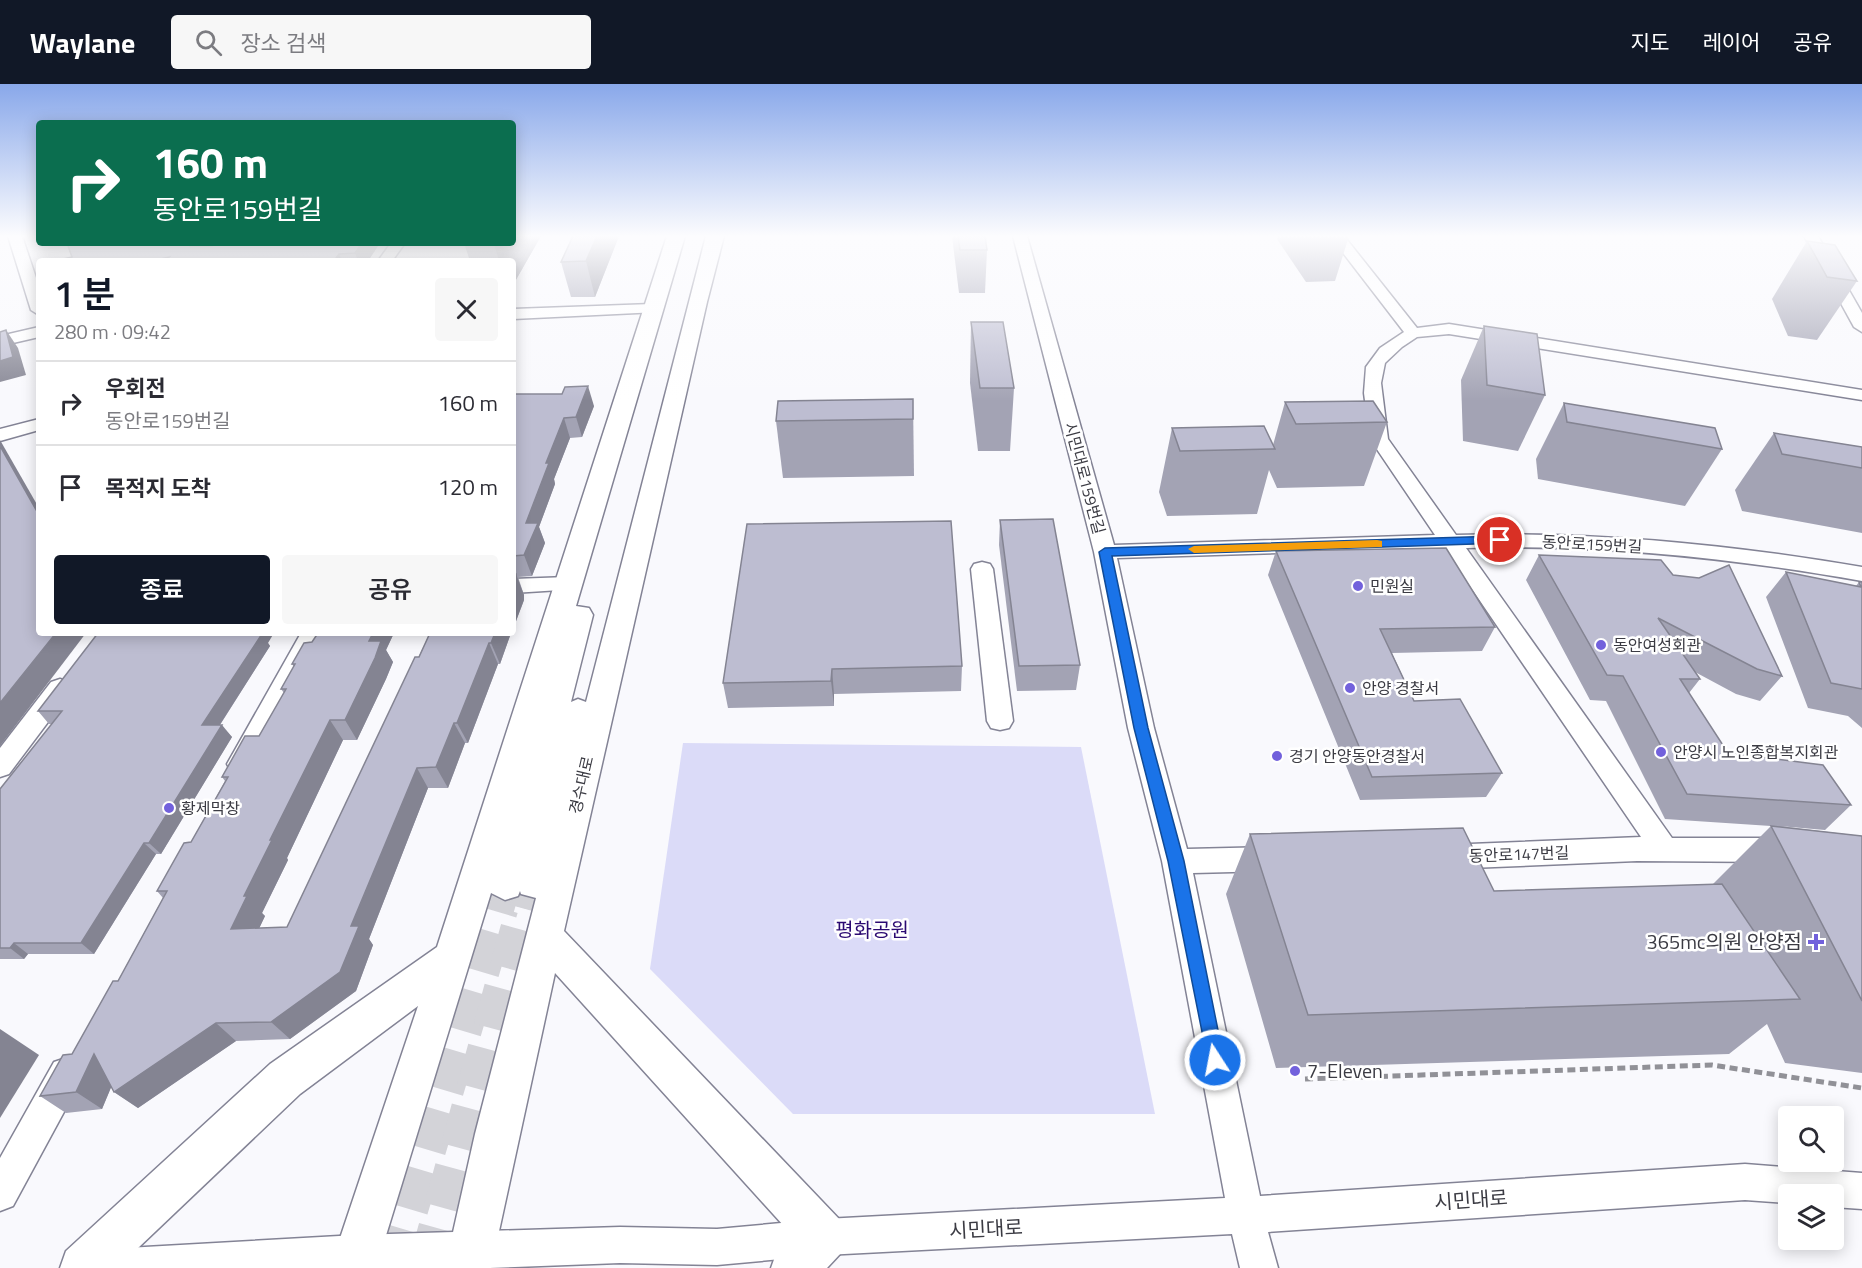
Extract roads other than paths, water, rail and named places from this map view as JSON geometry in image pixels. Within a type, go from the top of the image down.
[{"type":"main road","points":[[355,1261],[453,958],[658,291]]},
{"type":"main road","name":"경수대로","points":[[470,1260],[497,1134],[700,291]]},
{"type":"main road","name":"경수대로","points":[[534,883],[648,440],[697,302]]},
{"type":"main road","points":[[505,885],[626,441],[649,321]]},
{"type":"main road","points":[[545,936],[810,1253]]},
{"type":"main road","points":[[83,1268],[285,1079],[453,958]]},
{"type":"street","name":"시민대로159번길","points":[[1035,291],[1105,552],[1141,728],[1176,861],[1246,1215],[1259,1268]]},
{"type":"street","points":[[1380,291],[1413,333]]},
{"type":"street","points":[[1842,291],[1862,327]]},
{"type":"street","points":[[516,314],[649,321]]},
{"type":"street","points":[[1664,849],[1379,439],[1373,386],[1374,367],[1392,346],[1413,333],[1449,329],[1862,395]]},
{"type":"street","points":[[0,341],[36,333]]},
{"type":"street","points":[[0,435],[36,425]]},
{"type":"street","name":"동안로159번길","points":[[1105,552],[1500,540],[1598,543],[1771,558],[1862,574]]},
{"type":"street","points":[[982,569],[1000,721]]},
{"type":"street","points":[[516,586],[568,584]]},
{"type":"street","points":[[226,789],[311,636]]},
{"type":"street","points":[[0,767],[75,669]]},
{"type":"street","name":"동안로147번길","points":[[1416,858],[1664,849],[1807,852]]},
{"type":"street","points":[[1176,861],[1293,859]]},
{"type":"street","points":[[0,1193],[81,1048]]},
{"type":"street","name":"시민대로","points":[[109,1268],[470,1260],[620,1245],[717,1247],[810,1253],[1246,1215],[1745,1182],[1862,1191]]},
{"type":"tunnel","points":[[527,909],[534,883]]},
{"type":"tunnel","points":[[498,909],[505,885]]},
{"type":"tunnel","points":[[390,1268],[498,907]]},
{"type":"tunnel","points":[[428,1268],[527,907]]},
{"type":"place","name":"민원실","points":[[1358,586]]},
{"type":"place","name":"동안여성회관","points":[[1601,645]]},
{"type":"place","name":"안양 경찰서","points":[[1350,688]]},
{"type":"place","name":"안양시 노인종합복지회관","points":[[1661,752]]},
{"type":"place","name":"경기 안양동안경찰서","points":[[1277,756]]},
{"type":"place","name":"황제막창","points":[[169,808]]},
{"type":"place","name":"365mc의원 안양점","points":[[1816,942]]},
{"type":"place","name":"7-Eleven","points":[[1295,1071]]},
{"type":"park label","name":"평화공원","points":[[872,930]]}]
